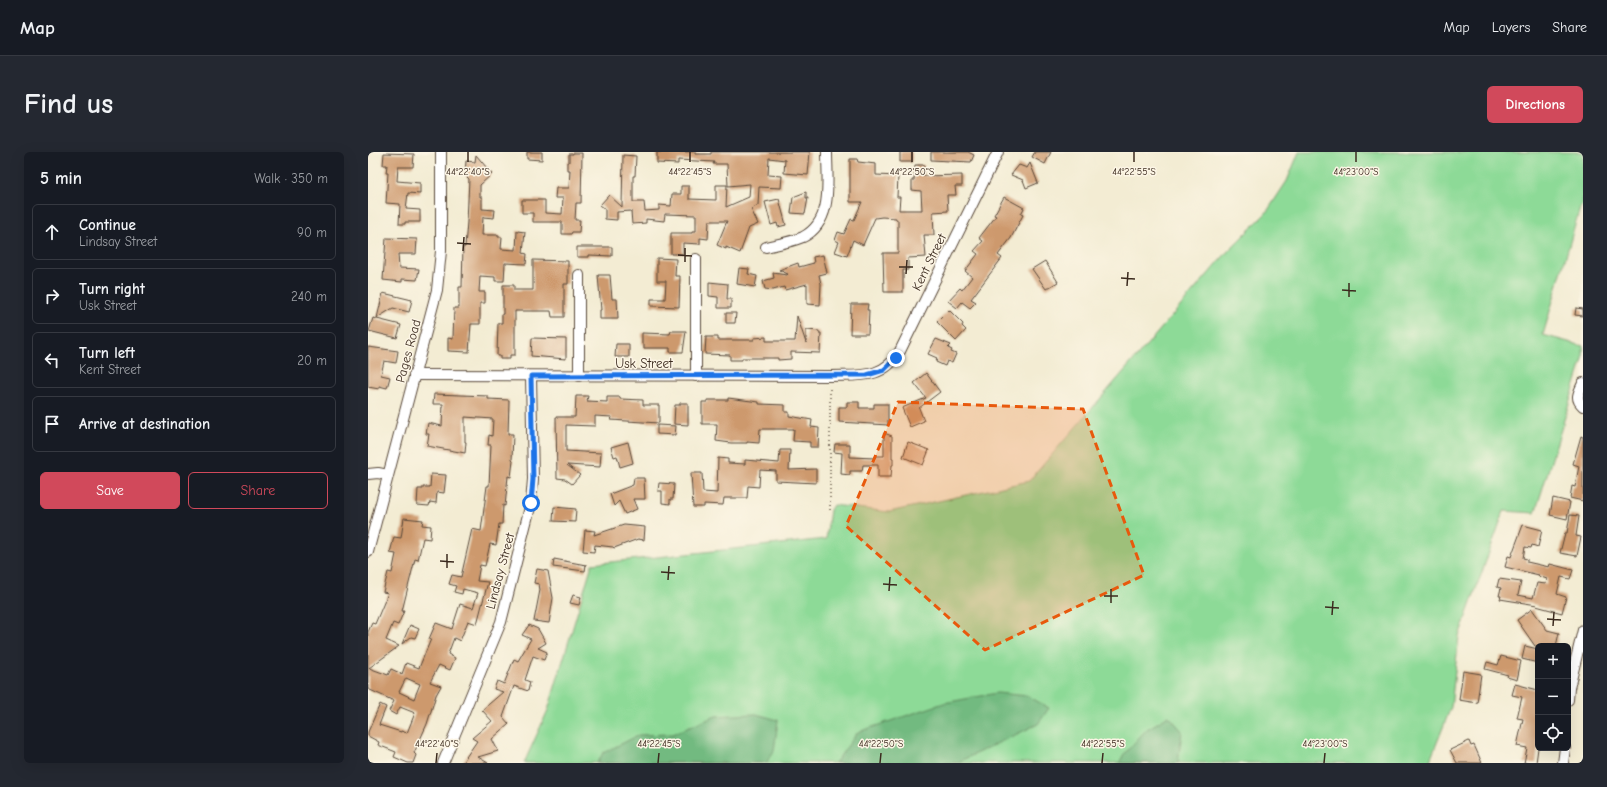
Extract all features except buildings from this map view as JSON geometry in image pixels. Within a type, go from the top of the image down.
[{"type":"street","name":"Pages Road","points":[[368,552],[371,531],[388,476],[437,290],[440,270],[441,152]]},
{"type":"street","points":[[766,247],[804,236],[817,226],[822,219],[826,201],[827,152]]},
{"type":"street","name":"Kent Street","points":[[874,374],[888,367],[900,352],[998,152]]},
{"type":"street","points":[[696,259],[696,376]]},
{"type":"street","points":[[579,274],[579,376]]},
{"type":"street","name":"Usk Street","points":[[414,375],[830,376],[874,374]]},
{"type":"street","name":"Lindsay Street","points":[[443,763],[501,622],[531,503],[533,479],[531,376]]},
{"type":"street","points":[[1583,383],[1577,397],[1578,401],[1583,406]]},
{"type":"street","points":[[368,474],[378,473],[388,476]]},
{"type":"street","points":[[1571,680],[1583,630]]},
{"type":"street","points":[[1563,763],[1564,751]]},
{"type":"path","points":[[830,376],[830,510]]},
{"type":"highlighted area","points":[[898,402],[1083,409],[1144,575],[985,650],[846,526]]},
{"type":"green space","points":[[1299,152],[1583,152],[1583,204],[1580,208],[1543,335],[1583,346],[1583,359],[1535,513],[1504,511],[1459,636],[1451,707],[1429,763],[524,763],[548,710],[592,564],[826,539],[830,510],[833,505],[889,512],[1029,481],[1229,250],[1266,213],[1287,181]]},
{"type":"green space","points":[[997,693],[1028,696],[1049,708],[1038,724],[956,763],[835,763],[858,732],[944,703]]},
{"type":"green space","points":[[756,714],[778,720],[774,751],[766,763],[597,763],[603,753],[639,735],[673,734],[716,716]]},
{"type":"green space","points":[[1169,716],[1182,731],[1178,763],[1119,763],[1124,754],[1147,729]]},
{"type":"route","points":[[531,503],[533,479],[531,376],[867,375],[884,370],[893,363],[896,358]]}]
